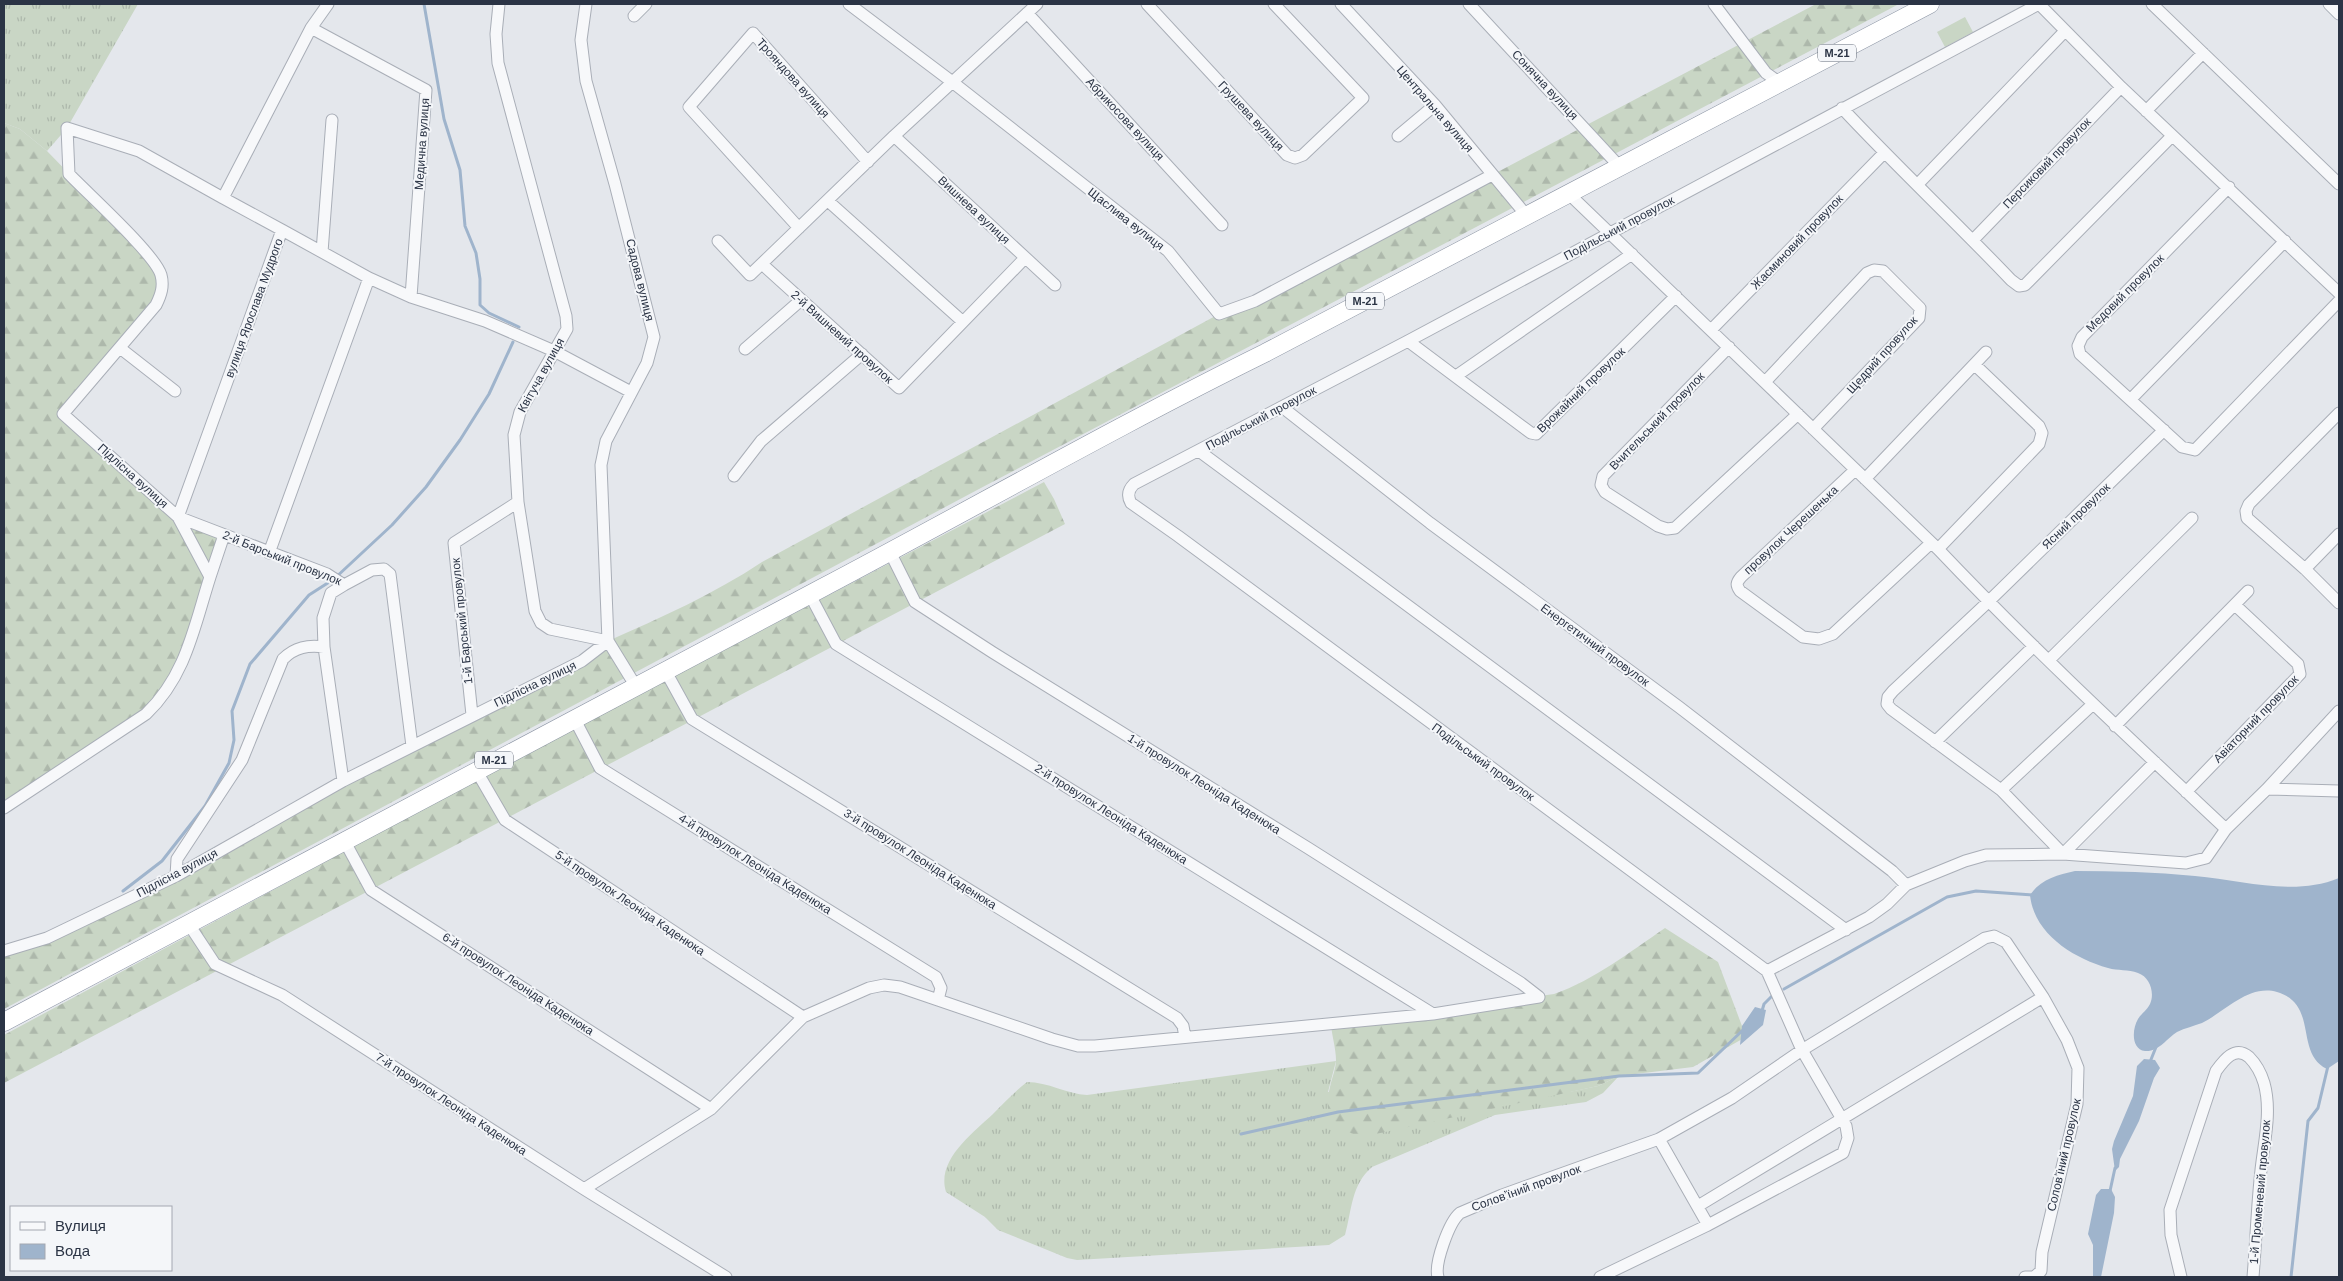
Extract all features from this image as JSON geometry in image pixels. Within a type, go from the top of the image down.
[{"type":"highway","name":"М-21","points":[[4,1022],[635,685],[810,595],[1170,400],[1527,216],[1930,4]]},
{"type":"street","points":[[223,198],[311,28],[328,4]]},
{"type":"street","name":"Квітуча вулиця","points":[[500,4],[496,48],[500,70],[566,316],[566,329],[516,424],[513,446],[518,502],[535,610],[541,623],[550,629],[608,641]]},
{"type":"street","name":"Садова вулиця","points":[[586,4],[581,40],[586,81],[618,193],[654,337],[647,363],[606,441],[601,464],[608,641]]},
{"type":"street","points":[[634,16],[646,4]]},
{"type":"street","name":"Щаслива вулиця","points":[[849,4],[951,81],[1168,251],[1219,314],[1255,301],[1492,175]]},
{"type":"street","points":[[718,242],[750,275],[951,81],[1037,4]]},
{"type":"street","name":"Грушева вулиця","points":[[1147,4],[1288,155],[1295,158],[1303,155],[1363,98],[1274,4]]},
{"type":"street","name":"Центральна вулиця","points":[[1341,4],[1435,105],[1527,216]]},
{"type":"street","name":"Сонячна вулиця","points":[[1469,4],[1620,167]]},
{"type":"street","points":[[1714,4],[1766,73],[1780,83]]},
{"type":"street","points":[[2039,4],[2121,87],[2339,293]]},
{"type":"street","name":"Подільський провулок","points":[[1767,971],[1131,503],[1128,494],[1134,484],[1408,341],[2039,4]]},
{"type":"street","points":[[2152,4],[2339,184]]},
{"type":"street","points":[[2329,4],[2339,14]]},
{"type":"street","name":"Абрикосова вулиця","points":[[1027,14],[1222,225]]},
{"type":"street","name":"Медична вулиця","points":[[311,28],[426,90],[410,297]]},
{"type":"street","points":[[1918,184],[2065,31]]},
{"type":"street","name":"Трояндова вулиця","points":[[799,228],[689,107],[753,33],[868,162]]},
{"type":"street","points":[[2146,111],[2203,53]]},
{"type":"street","name":"Персиковий провулок","points":[[1973,240],[2121,87]]},
{"type":"street","points":[[1398,136],[1435,105]]},
{"type":"street","points":[[1842,108],[1884,153],[1918,184],[2019,286],[2025,285],[2172,136]]},
{"type":"street","points":[[322,252],[332,120]]},
{"type":"street","name":"вулиця Ярослава Мудрого","points":[[67,128],[139,151],[282,230],[178,516]]},
{"type":"street","name":"Підлісна вулиця","points":[[67,128],[69,174],[155,262],[161,276],[162,292],[156,304],[63,414],[178,516],[210,577]]},
{"type":"street","name":"Вишнева вулиця","points":[[894,136],[1055,285]]},
{"type":"street","name":"Жасминовий провулок","points":[[1711,330],[1884,153]]},
{"type":"street","name":"Медовий провулок","points":[[2229,187],[2078,342],[2080,354],[2186,450],[2198,448],[2339,301]]},
{"type":"street","points":[[1568,193],[1934,546],[2092,704],[2226,829]]},
{"type":"street","points":[[828,201],[962,321],[1025,258]]},
{"type":"street","points":[[282,230],[369,278],[410,297],[485,321],[554,351],[631,392]]},
{"type":"street","points":[[2131,400],[2285,241]]},
{"type":"street","points":[[1456,376],[1632,254]]},
{"type":"street","name":"2-й Вишневий провулок","points":[[762,264],[898,388],[962,321]]},
{"type":"street","name":"Щедрий провулок","points":[[1765,382],[1867,273],[1874,270],[1883,271],[1920,308],[1919,318],[1813,429]]},
{"type":"street","points":[[269,552],[369,278]]},
{"type":"street","name":"Врожайний провулок","points":[[1408,341],[1531,433],[1539,434],[1676,296]]},
{"type":"street","points":[[745,349],[801,300]]},
{"type":"street","points":[[120,348],[175,391]]},
{"type":"street","name":"Вчительський провулок","points":[[1729,348],[1603,476],[1601,485],[1606,492],[1658,526],[1667,529],[1675,528],[1798,414]]},
{"type":"street","points":[[1865,479],[1986,352]]},
{"type":"street","points":[[734,476],[761,441],[862,354]]},
{"type":"street","points":[[1934,546],[2038,444],[2042,433],[2039,426],[1975,364]]},
{"type":"street","name":"Енергетичний провулок","points":[[1282,407],[1444,534],[1695,719],[1892,871],[1906,885]]},
{"type":"street","points":[[2339,413],[2249,504],[2246,510],[2248,518],[2305,569],[2339,603]]},
{"type":"street","name":"Ясний провулок","points":[[1935,742],[1891,709],[1887,704],[1888,698],[2164,430]]},
{"type":"street","name":"Подільський провулок","points":[[1199,451],[1846,930]]},
{"type":"street","name":"провулок Черешенька","points":[[1856,470],[1741,577],[1737,582],[1740,591],[1803,637],[1819,640],[1833,634],[1934,546]]},
{"type":"street","name":"1-й Барський провулок","points":[[472,714],[454,543],[518,502]]},
{"type":"street","name":"2-й Барський провулок","points":[[178,516],[327,574],[344,585],[372,570],[384,569],[390,574],[412,746]]},
{"type":"street","points":[[2049,660],[2192,518]]},
{"type":"street","points":[[2305,569],[2339,534]]},
{"type":"street","points":[[4,808],[146,714],[160,701],[181,668],[224,535]]},
{"type":"street","name":"1-й провулок Леоніда Каденюка","points":[[890,552],[915,602],[1006,661],[1308,848],[1521,983],[1539,997],[1433,1014]]},
{"type":"street","points":[[343,782],[324,647],[323,618],[330,593],[344,585]]},
{"type":"street","points":[[2115,726],[2248,591]]},
{"type":"street","name":"2-й провулок Леоніда Каденюка","points":[[810,595],[836,644],[1433,1014]]},
{"type":"street","name":"Авіаторний провулок","points":[[2186,792],[2300,674],[2298,664],[2235,604]]},
{"type":"street","points":[[608,641],[635,685]]},
{"type":"street","name":"Підлісна вулиця","points":[[4,951],[48,938],[176,876],[343,782],[472,714],[582,661],[608,641]]},
{"type":"street","points":[[176,876],[176,859],[242,760],[283,659],[289,653],[307,645],[324,647]]},
{"type":"street","points":[[2034,646],[1935,742],[2001,790],[2063,854]]},
{"type":"street","name":"3-й провулок Леоніда Каденюка","points":[[665,670],[692,719],[1177,1018],[1184,1026],[1185,1037]]},
{"type":"street","points":[[2001,790],[2092,704]]},
{"type":"street","points":[[1600,1277],[1708,1226],[1843,1153],[1848,1138],[1842,1118],[1802,1050],[1767,971],[1878,911],[1906,885],[1965,861],[1986,855],[2063,854],[2195,862],[2206,858],[2226,829],[2268,789],[2339,711]]},
{"type":"street","name":"4-й провулок Леоніда Каденюка","points":[[574,718],[600,768],[936,977],[941,988],[938,1000]]},
{"type":"street","points":[[2063,854],[2154,762]]},
{"type":"street","name":"5-й провулок Леоніда Каденюка","points":[[476,770],[505,820],[803,1017]]},
{"type":"street","points":[[2268,789],[2339,791]]},
{"type":"street","name":"6-й провулок Леоніда Каденюка","points":[[344,840],[371,890],[711,1109]]},
{"type":"street","name":"7-й провулок Леоніда Каденюка","points":[[188,923],[216,964],[282,995],[584,1189],[726,1277]]},
{"type":"street","name":"Соловʼїний провулок","points":[[1438,1277],[1437,1268],[1449,1227],[1460,1213],[1659,1139],[1732,1098],[1802,1050],[1985,938],[1994,936],[2006,942],[2043,997],[2074,1056],[2078,1068],[2079,1084],[2076,1104],[2042,1252],[2041,1271],[2034,1277],[2025,1277]]},
{"type":"street","points":[[584,1189],[711,1109],[803,1017],[869,988],[884,985],[900,987],[1078,1046],[1096,1046],[1433,1014]]},
{"type":"street","points":[[1698,1206],[2043,997]]},
{"type":"street","name":"1-й Променевий провулок","points":[[2181,1277],[2171,1235],[2170,1210],[2216,1071],[2228,1056],[2237,1052],[2244,1053],[2255,1063],[2264,1084],[2267,1123],[2260,1171],[2254,1277]]},
{"type":"street","points":[[1659,1139],[1708,1226]]},
{"type":"green space","points":[[4,4],[138,4],[67,128],[47,151],[20,129],[4,123]]},
{"type":"green space","points":[[1816,4],[1899,4],[979,489],[4,1009],[4,951],[47,938],[608,641],[706,595],[762,562],[1219,314],[1492,175]]},
{"type":"green space","points":[[1965,17],[1973,32],[1945,47],[1937,32]]},
{"type":"green space","points":[[4,123],[20,129],[47,151],[155,262],[162,292],[63,414],[178,517],[224,535],[187,648],[160,701],[4,808]]},
{"type":"green space","points":[[1044,482],[1065,524],[4,1083],[4,1035],[481,778]]},
{"type":"green space","points":[[1665,928],[1718,962],[1742,1026],[1744,1038],[1693,1067],[1619,1076],[1598,1086],[1362,1137],[1338,1126],[1329,1114],[1328,1098],[1336,1060],[1331,1025],[1554,994],[1597,973]]},
{"type":"green space","points":[[1336,1061],[1328,1092],[1569,1092],[1598,1086],[1619,1076],[1603,1093],[1586,1102],[1495,1115],[1372,1167],[1365,1174],[1356,1190],[1345,1235],[1329,1245],[1077,1260],[1067,1258],[998,1230],[985,1217],[946,1192],[944,1180],[946,1169],[958,1148],[1027,1082],[1087,1095]]},
{"type":"water","points":[[2075,871],[2180,875],[2286,887],[2322,884],[2339,878],[2339,1061],[2327,1069],[2317,1062],[2311,1052],[2303,1017],[2298,1007],[2290,998],[2277,992],[2266,991],[2256,992],[2237,1000],[2202,1023],[2177,1032],[2150,1051],[2137,1047],[2134,1038],[2136,1023],[2149,1006],[2152,995],[2152,990],[2146,978],[2134,972],[2095,964],[2069,951],[2047,933],[2033,909],[2030,895],[2039,885],[2056,876]]},
{"type":"water","points":[[1755,1007],[1766,1010],[1763,1025],[1740,1045],[1742,1026]]},
{"type":"water","points":[[2144,1059],[2155,1060],[2160,1068],[2154,1078],[2139,1121],[2120,1159],[2119,1167],[2115,1171],[2112,1149],[2114,1141],[2133,1096],[2137,1066]]},
{"type":"water","points":[[2101,1189],[2111,1189],[2115,1197],[2114,1213],[2101,1277],[2093,1277],[2093,1245],[2088,1234],[2096,1195]]},
{"type":"waterway","points":[[424,4],[444,119],[460,170],[465,226],[476,253],[480,279],[480,305],[489,313],[519,327]]},
{"type":"waterway","points":[[123,891],[162,861],[205,806],[229,763],[234,740],[232,711],[250,664],[309,595],[334,579],[392,525],[426,487],[460,440],[489,394],[513,342]]},
{"type":"waterway","points":[[1784,989],[1947,897],[1976,891],[2033,895]]},
{"type":"waterway","points":[[1762,1011],[1764,1004],[1772,996]]},
{"type":"waterway","points":[[1241,1134],[1338,1112],[1619,1076],[1698,1073],[1743,1030]]},
{"type":"waterway","points":[[2150,1062],[2156,1047]]},
{"type":"waterway","points":[[2291,1277],[2308,1121],[2318,1108],[2328,1066]]},
{"type":"waterway","points":[[2110,1191],[2115,1168]]}]
